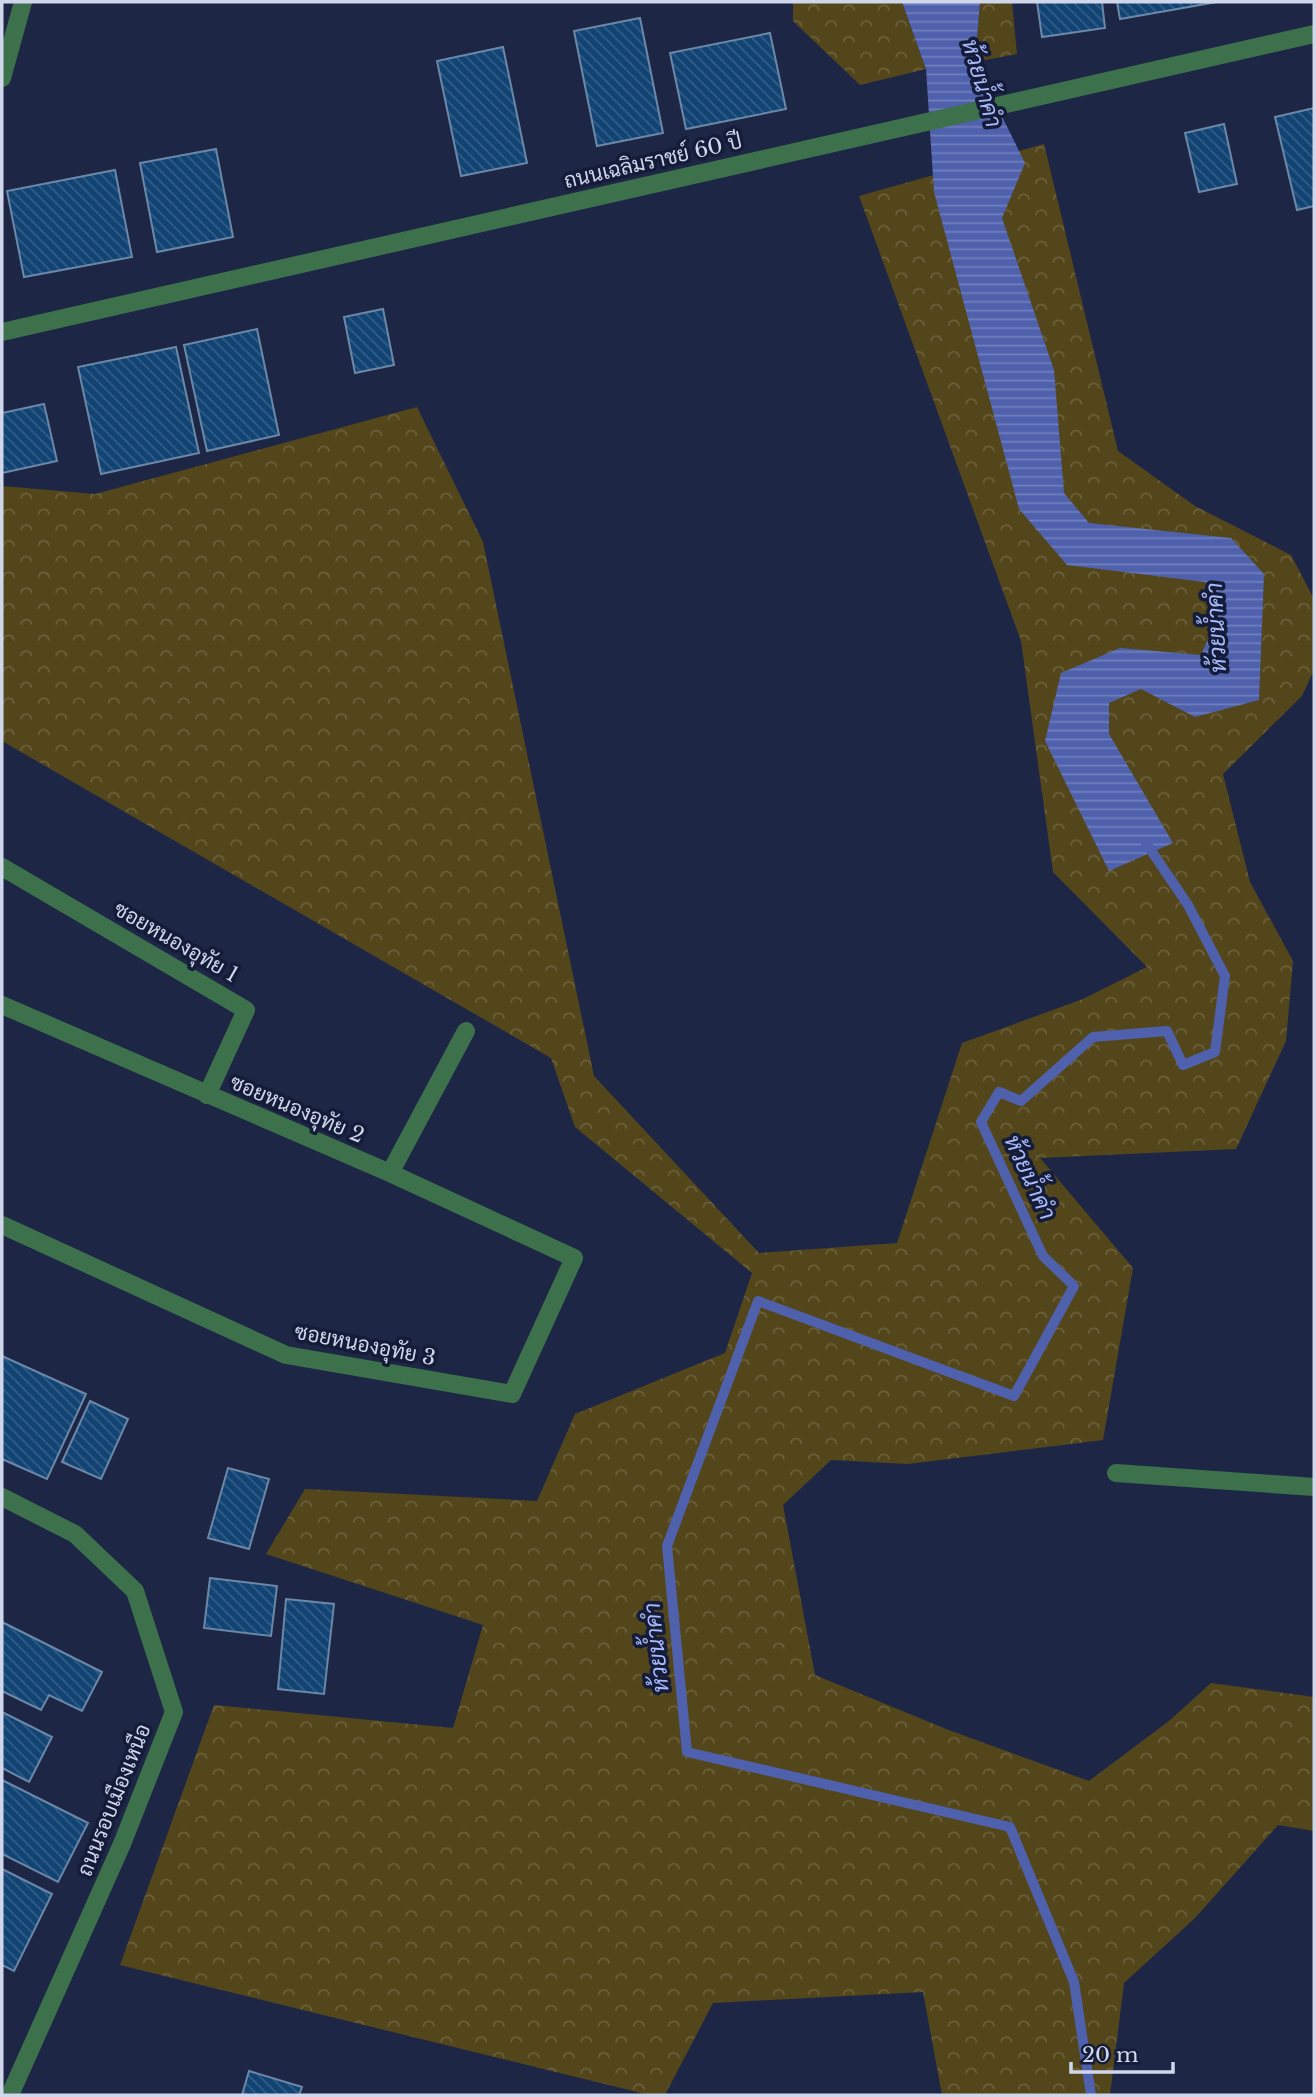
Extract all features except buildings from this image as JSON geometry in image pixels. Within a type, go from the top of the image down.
[{"type":"street","points":[[2,78],[23,2]]},
{"type":"street","name":"ถนนเฉลิมราชย์ 60 ปี","points":[[2,332],[1314,34]]},
{"type":"street","name":"ซอยหนองอุทัย 1","points":[[2,867],[246,1010],[207,1095]]},
{"type":"street","name":"ซอยหนองอุทัย 2","points":[[2,1005],[390,1173],[574,1258]]},
{"type":"street","points":[[390,1173],[466,1031]]},
{"type":"street","name":"ซอยหนองอุทัย 3","points":[[2,1225],[286,1355],[512,1394],[574,1258]]},
{"type":"street","points":[[1116,1473],[1314,1487]]},
{"type":"street","name":"ถนนรอบเมืองเหนือ","points":[[2,1497],[75,1534],[135,1591],[174,1712],[122,1844],[10,2095]]},
{"type":"green space","points":[[793,2],[902,2],[926,69],[860,85],[793,21]]},
{"type":"green space","points":[[980,2],[1012,2],[1017,54],[975,62]]},
{"type":"green space","points":[[1044,144],[1118,451],[1195,506],[1291,555],[1314,599],[1314,670],[1302,696],[1223,774],[1250,882],[1293,961],[1286,1041],[1236,1149],[1040,1158],[1133,1268],[1103,1440],[908,1464],[831,1460],[783,1505],[815,1675],[946,1729],[1089,1781],[1169,1721],[1211,1683],[1314,1697],[1314,1831],[1278,1825],[1195,1918],[1124,1983],[1110,2095],[942,2095],[923,1992],[713,2003],[665,2095],[649,2095],[120,1965],[214,1705],[453,1728],[483,1625],[266,1554],[305,1489],[537,1501],[575,1414],[725,1353],[752,1273],[575,1127],[551,1058],[2,741],[2,486],[95,494],[417,407],[483,542],[594,1076],[759,1253],[897,1243],[962,1043],[1083,999],[1147,967],[1053,872],[1021,641],[859,196]]},
{"type":"water","points":[[902,2],[980,2],[975,62],[1025,163],[1002,218],[1054,370],[1064,493],[1089,523],[1231,538],[1264,574],[1259,700],[1195,717],[1141,689],[1109,703],[1109,734],[1173,843],[1109,871],[1045,741],[1061,673],[1120,648],[1201,655],[1224,603],[1205,582],[1067,565],[1019,509],[934,192],[926,69]]},
{"type":"waterway","name":"ห้วยน้ำคำ","points":[[1091,2095],[1074,1982],[1010,1827],[687,1752],[667,1546],[758,1301],[1014,1396],[1074,1286],[1043,1256],[981,1122],[999,1092],[1021,1101],[1093,1037],[1167,1031],[1183,1065],[1215,1052],[1225,976],[1188,905],[1146,843]]}]
